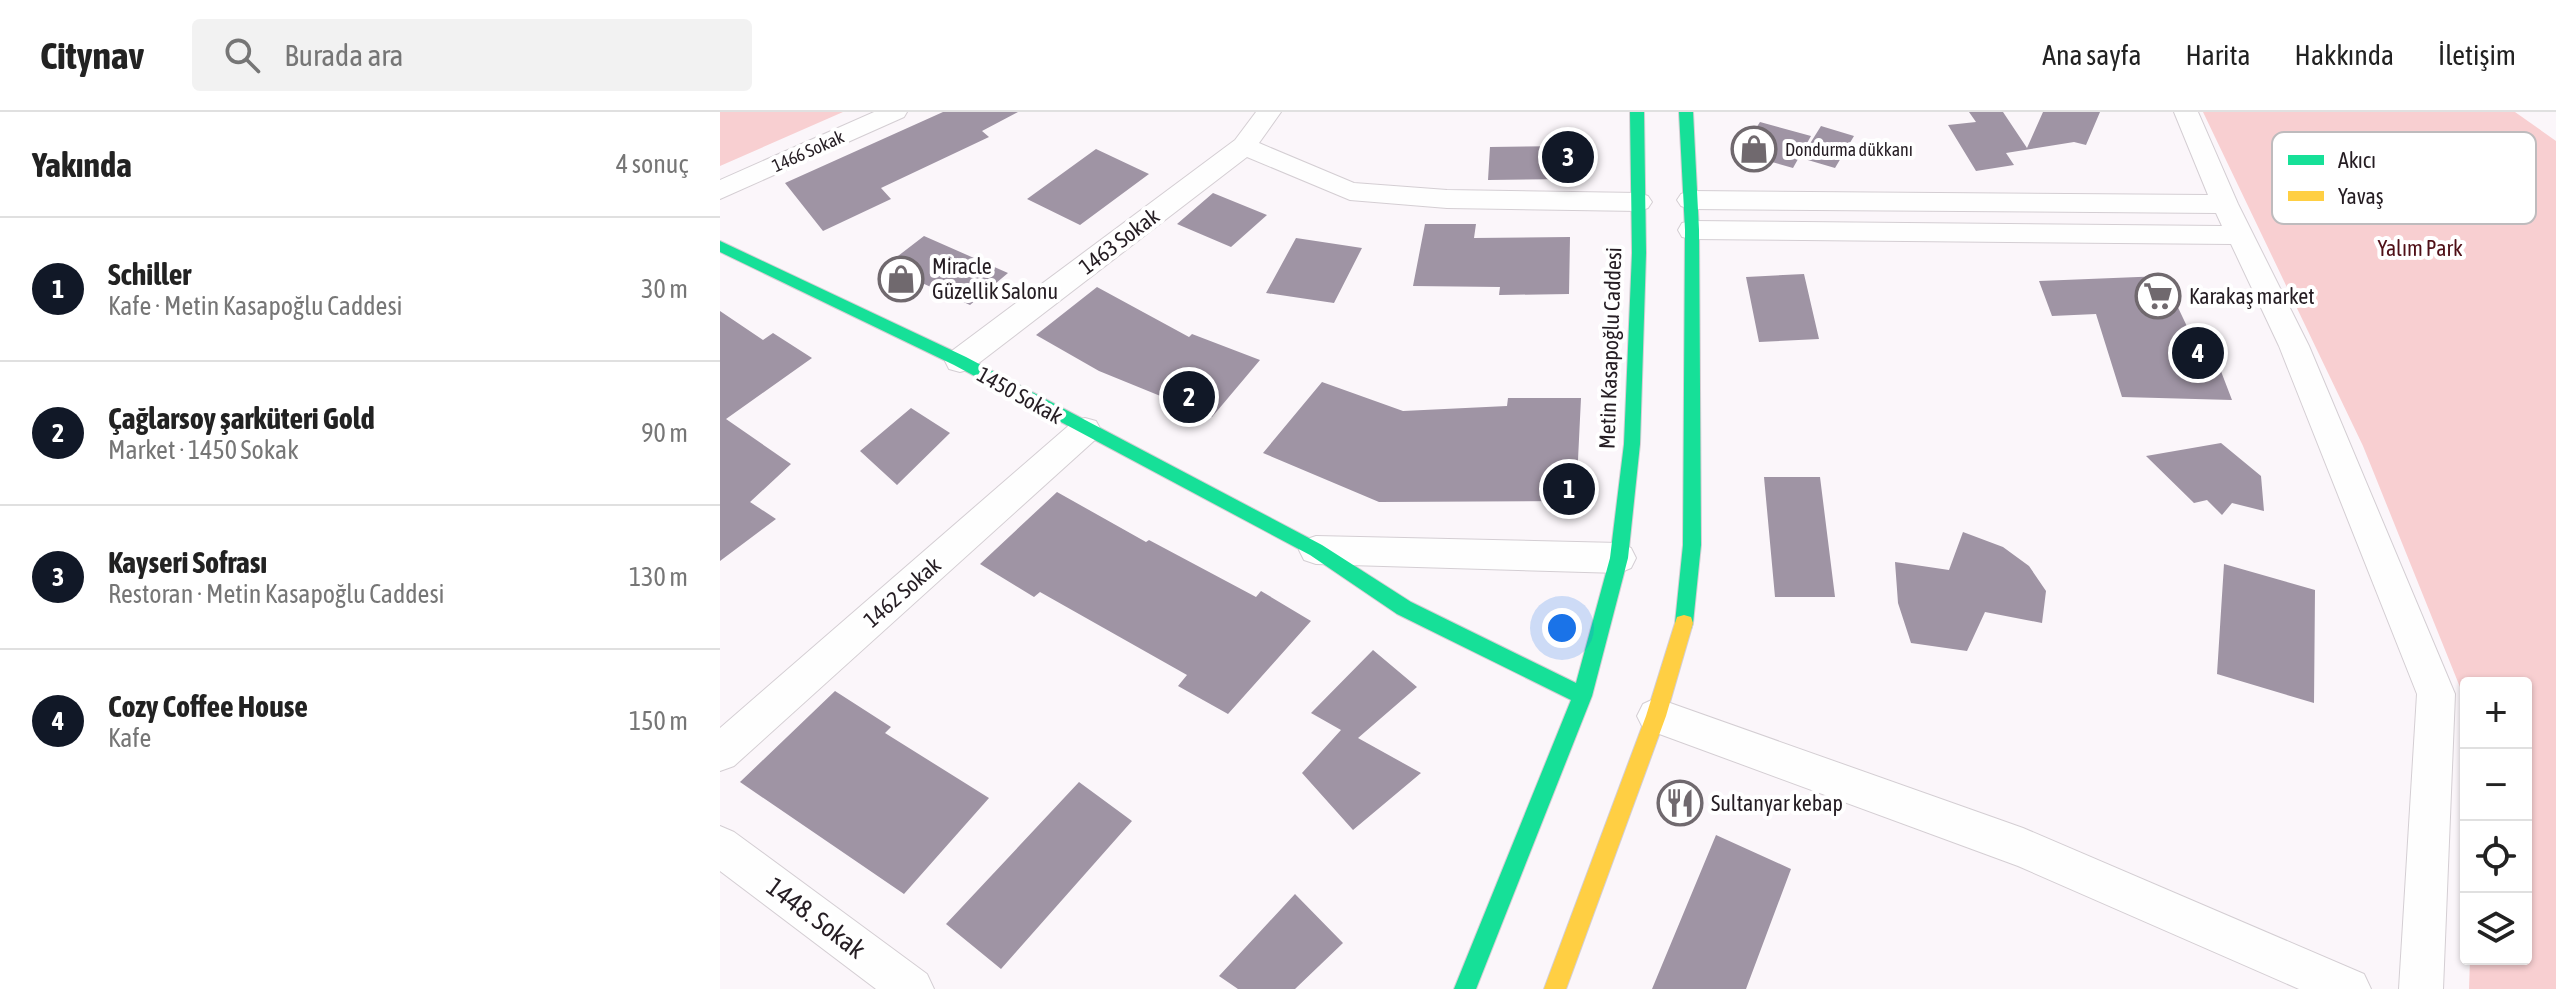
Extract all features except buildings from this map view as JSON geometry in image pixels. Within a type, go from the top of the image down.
[{"type":"main road","name":"Metin Kasapoğlu Caddesi","points":[[1465,989],[1582,696],[1619,558],[1632,444],[1639,202],[1637,112]]},
{"type":"main road","points":[[1555,989],[1656,716],[1684,622],[1692,545],[1692,230],[1686,112]]},
{"type":"main road","name":"1450 Sokak","points":[[720,246],[960,361],[1316,550],[1404,608],[1582,696]]},
{"type":"street","name":"1466 Sokak","points":[[720,190],[895,112]]},
{"type":"street","name":"1463 Sokak","points":[[960,361],[1244,146],[1269,112]]},
{"type":"street","points":[[2186,112],[2225,204],[2294,346],[2436,694],[2421,989]]},
{"type":"street","points":[[1244,146],[1350,191],[1447,199],[1639,202]]},
{"type":"street","points":[[1690,200],[2225,204]]},
{"type":"street","points":[[1692,230],[2240,235]]},
{"type":"street","name":"1462 Sokak","points":[[720,753],[1085,430]]},
{"type":"street","name":"1450 Sokak","points":[[1316,550],[1619,558]]},
{"type":"street","points":[[1656,716],[2023,848],[2349,989]]},
{"type":"street","name":"1448. Sokak","points":[[720,846],[912,989]]},
{"type":"green space","points":[[720,112],[843,112],[720,166]]},
{"type":"green space","name":"Yalım Park","points":[[2203,112],[2515,112],[2556,141],[2556,989],[2469,989],[2470,965],[2532,965],[2532,677],[2460,677],[2460,687],[2363,446]]},
{"type":"traffic: fast","points":[[1465,989],[1582,696],[1619,558],[1632,444],[1639,253],[1637,112]]},
{"type":"traffic: fast","points":[[1684,623],[1692,545],[1692,230],[1686,112]]},
{"type":"traffic: fast","points":[[720,246],[960,361],[1316,550],[1404,608],[1582,696]]},
{"type":"traffic: slow","points":[[1555,989],[1656,716],[1684,623]]},
{"type":"place","name":"Dondurma dükkanı","points":[[1754,149]]},
{"type":"place","name":"Kayseri Sofrası","points":[[1568,157]]},
{"type":"place","name":"Miracle Güzellik Salonu","points":[[901,279]]},
{"type":"place","name":"Karakaş market","points":[[2158,296]]},
{"type":"place","name":"Cozy Coffee House","points":[[2198,353]]},
{"type":"place","name":"Çağlarsoy şarküteri Gold","points":[[1189,397]]},
{"type":"place","name":"Schiller","points":[[1569,489]]},
{"type":"place","name":"Sultanyar kebap","points":[[1680,803]]}]
